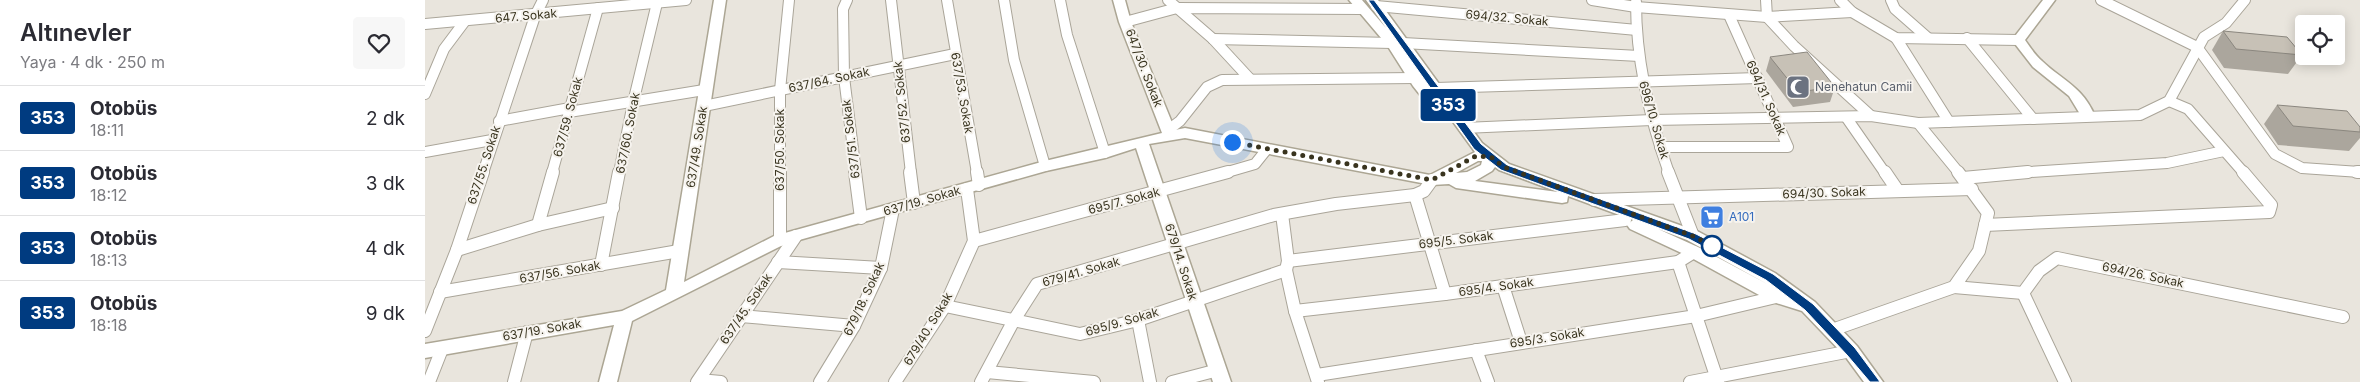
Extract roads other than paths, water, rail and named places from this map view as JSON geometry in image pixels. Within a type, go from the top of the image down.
[{"type":"street","name":"637/55. Sokak","points":[[425,331],[457,250],[492,140],[535,16],[543,0]]},
{"type":"street","name":"647. Sokak","points":[[425,24],[535,16],[686,0]]},
{"type":"street","name":"637/49. Sokak","points":[[674,294],[679,251],[704,106],[704,90],[720,0]]},
{"type":"street","name":"637/50. Sokak","points":[[780,240],[780,90],[789,0]]},
{"type":"street","name":"637/51. Sokak","points":[[847,0],[843,9],[844,77],[861,218]]},
{"type":"street","name":"637/52. Sokak","points":[[891,0],[914,204]]},
{"type":"street","name":"637/53. Sokak","points":[[947,0],[973,187]]},
{"type":"street","points":[[1004,0],[1014,60],[1045,166]]},
{"type":"street","points":[[1060,0],[1067,35],[1105,153]]},
{"type":"street","name":"647/30. Sokak","points":[[1119,0],[1125,22],[1169,133]]},
{"type":"street","points":[[1168,0],[1213,39],[1250,79]]},
{"type":"street","points":[[1592,0],[1690,12],[1767,17],[1852,12]]},
{"type":"street","points":[[1689,0],[1690,12]]},
{"type":"street","points":[[1766,0],[1767,17],[1793,46],[1871,116]]},
{"type":"street","points":[[1840,0],[1852,12],[1896,38],[1949,122]]},
{"type":"street","points":[[1891,0],[1895,9],[1928,38]]},
{"type":"street","points":[[2019,40],[2049,0]]},
{"type":"street","points":[[2101,0],[2119,3],[2197,47],[2275,154],[2302,168],[2360,172]]},
{"type":"street","points":[[1464,128],[1653,120],[1871,116],[1918,123],[2088,116],[2140,116],[2169,101],[2204,37],[2226,23],[2245,0]]},
{"type":"street","name":"637/60. Sokak","points":[[601,265],[633,103],[657,3]]},
{"type":"street","points":[[1366,4],[1436,88],[1477,146],[1484,160],[1693,236],[1769,277],[1809,307],[1851,351],[1874,382]]},
{"type":"street","name":"694/32. Sokak","points":[[1125,22],[1177,8],[1366,4],[1637,30]]},
{"type":"street","name":"696/10. Sokak","points":[[1636,4],[1641,82],[1660,148],[1677,198],[1693,236]]},
{"type":"street","name":"637/59. Sokak","points":[[538,225],[599,8]]},
{"type":"street","name":"694/31. Sokak","points":[[1660,148],[1788,147],[1729,15]]},
{"type":"street","points":[[425,94],[444,49],[465,21]]},
{"type":"street","points":[[1896,38],[2019,40]]},
{"type":"street","points":[[1967,38],[2033,119]]},
{"type":"street","points":[[1213,39],[1397,43],[1639,56]]},
{"type":"street","points":[[2019,40],[2039,66],[2071,87],[2083,103],[2088,116]]},
{"type":"street","points":[[1397,43],[1415,78],[1495,174],[1625,220],[1694,252],[1776,297],[1809,307]]},
{"type":"street","name":"637/64. Sokak","points":[[704,106],[955,54]]},
{"type":"street","points":[[1169,133],[1181,121],[1204,90],[1211,84],[1222,80],[1415,78]]},
{"type":"street","points":[[1436,88],[1758,78]]},
{"type":"street","points":[[499,121],[633,103],[704,90]]},
{"type":"street","points":[[1985,225],[2269,212],[2271,205],[2188,109],[2169,101]]},
{"type":"street","points":[[1846,117],[1898,192]]},
{"type":"street","points":[[1918,123],[1972,189],[1988,213],[1979,251],[1954,287]]},
{"type":"street","name":"637/19. Sokak","points":[[425,351],[527,332],[625,317],[780,240],[1045,166],[1105,153],[1169,133],[1185,133],[1432,180],[1469,176],[1484,160]]},
{"type":"street","points":[[425,152],[492,140]]},
{"type":"street","name":"679/14. Sokak","points":[[1141,142],[1220,376]]},
{"type":"street","name":"695/7. Sokak","points":[[974,241],[1159,192],[1255,164],[1267,149]]},
{"type":"street","points":[[1963,178],[2068,168],[2167,162],[2224,151]]},
{"type":"street","points":[[1445,294],[1415,195],[1425,191],[1432,180],[1562,198]]},
{"type":"street","points":[[973,187],[974,241]]},
{"type":"street","name":"694/30. Sokak","points":[[1593,200],[1972,189]]},
{"type":"street","name":"679/41. Sokak","points":[[984,377],[1014,320],[1037,284],[1282,214],[1415,195]]},
{"type":"street","points":[[457,250],[538,225],[613,208]]},
{"type":"street","name":"679/18. Sokak","points":[[820,382],[853,326],[881,268],[893,209]]},
{"type":"street","points":[[1282,214],[1287,265],[1295,311],[1317,379]]},
{"type":"street","name":"695/5. Sokak","points":[[1287,265],[1429,243],[1625,220]]},
{"type":"street","name":"637/45. Sokak","points":[[698,381],[796,236]]},
{"type":"street","name":"679/40. Sokak","points":[[895,382],[945,306],[974,241]]},
{"type":"street","name":"637/56. Sokak","points":[[440,292],[679,251]]},
{"type":"street","name":"695/4. Sokak","points":[[1295,311],[1445,294],[1678,262],[1694,252]]},
{"type":"street","name":"694/26. Sokak","points":[[2023,293],[2039,272],[2057,258],[2343,317]]},
{"type":"street","points":[[778,262],[881,268]]},
{"type":"street","points":[[1678,262],[1717,380]]},
{"type":"street","name":"695/9. Sokak","points":[[945,306],[1080,334],[1138,320],[1287,265]]},
{"type":"street","points":[[1503,286],[1521,342]]},
{"type":"street","points":[[1832,330],[1954,287],[2023,293],[2065,382]]},
{"type":"street","name":"695/3. Sokak","points":[[1317,379],[1521,342],[1696,316],[1776,297]]},
{"type":"street","points":[[741,316],[853,326]]},
{"type":"street","points":[[608,382],[625,317]]},
{"type":"street","points":[[1138,320],[1150,382]]},
{"type":"street","points":[[514,382],[527,332]]},
{"type":"street","points":[[429,382],[442,349]]},
{"type":"street","points":[[1476,350],[1488,382]]},
{"type":"street","points":[[1690,382],[1717,380],[1851,351]]},
{"type":"street","points":[[1172,382],[1220,376]]},
{"type":"street","points":[[984,377],[1094,382]]},
{"type":"street","points":[[698,381],[721,382]]},
{"type":"place","name":"Nenehatun Camii","points":[[1798,87]]},
{"type":"place","name":"A101","points":[[1712,217]]}]
